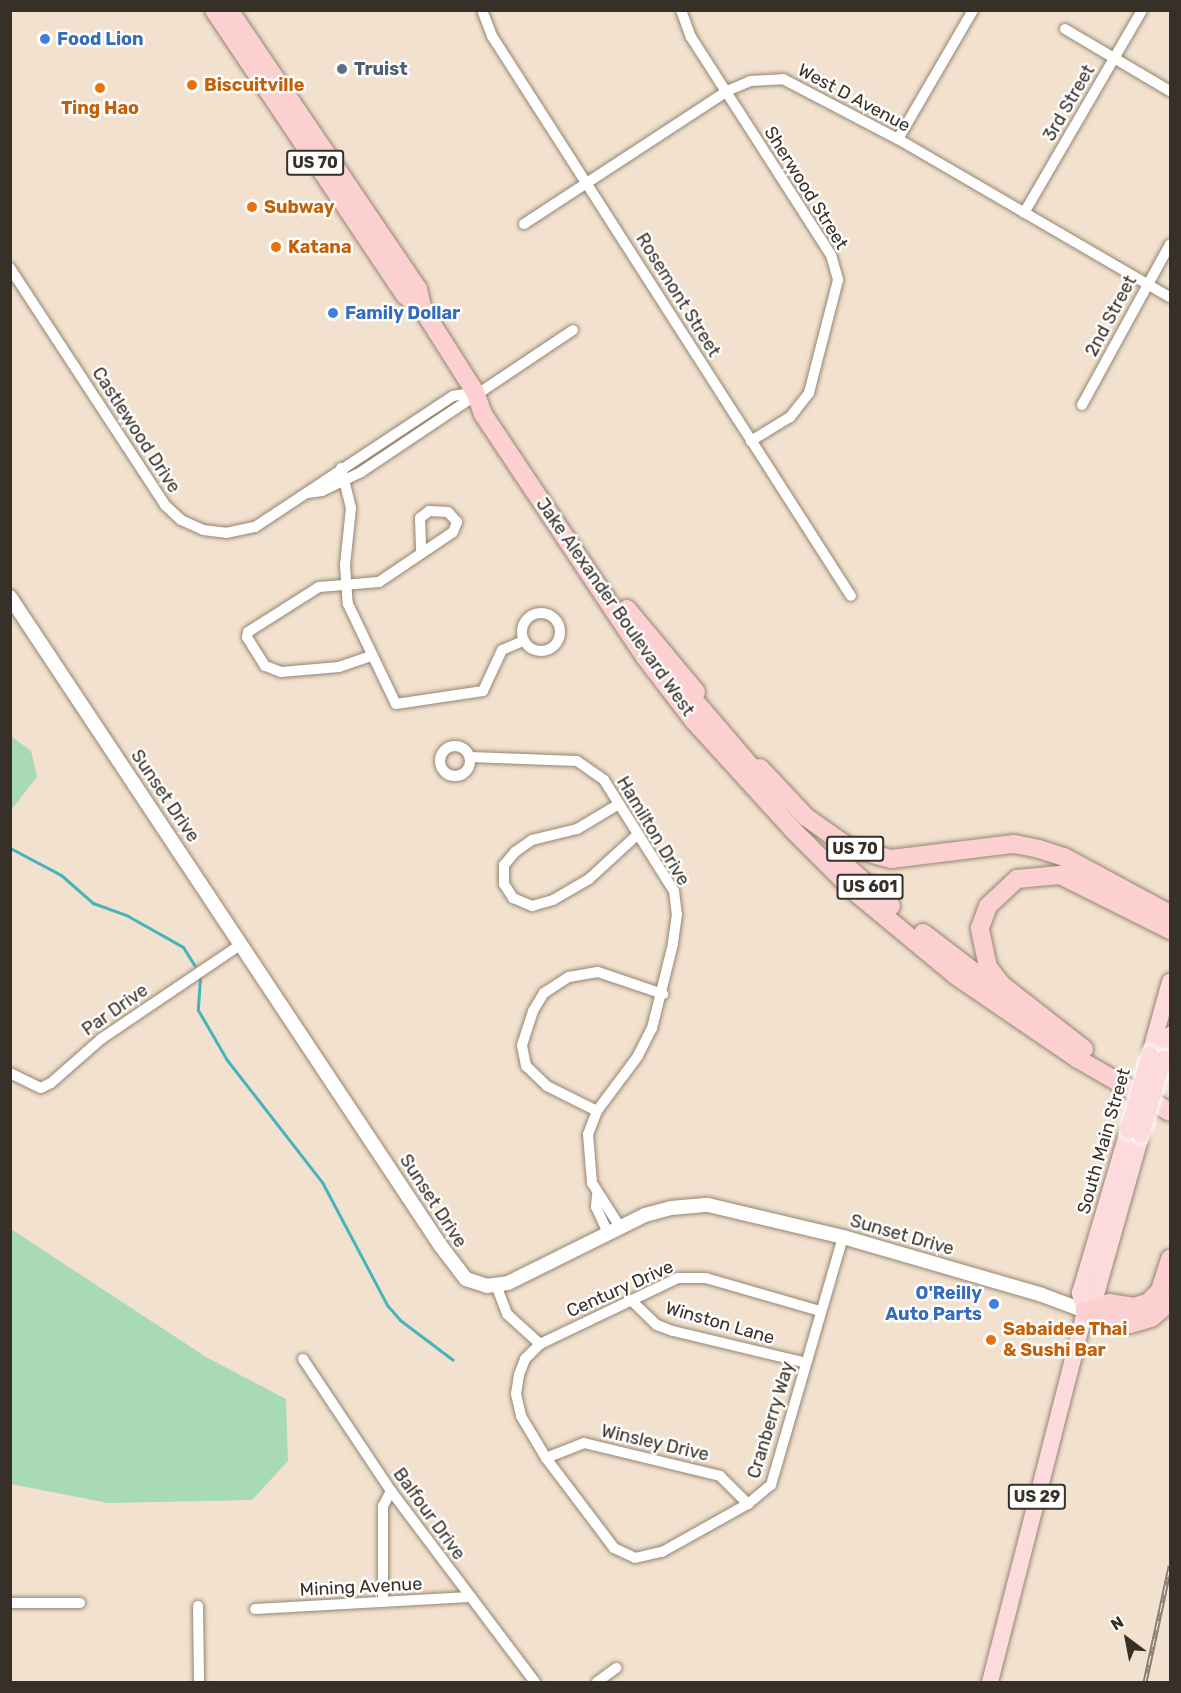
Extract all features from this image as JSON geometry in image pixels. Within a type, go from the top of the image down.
[{"type":"highway","name":"Jake Alexander Boulevard West","points":[[214,10],[405,295],[423,309]]},
{"type":"highway","name":"Jake Alexander Boulevard West","points":[[229,10],[418,289],[423,309],[475,392],[483,414],[645,657],[737,772],[870,904],[955,975],[1081,1054]]},
{"type":"highway","name":"Jake Alexander Boulevard West","points":[[475,392],[492,405],[627,609]]},
{"type":"highway","name":"US 70","points":[[627,609],[798,808],[848,847],[891,859],[1014,844],[1039,849],[1064,857],[1170,914]]},
{"type":"highway","name":"US 601","points":[[627,609],[735,750],[831,852],[933,941],[1081,1054],[1170,1112]]},
{"type":"highway","points":[[1081,1054],[1002,985],[988,967],[980,928],[988,906],[1017,879],[1060,875],[1170,930]]},
{"type":"highway","name":"US 70","points":[[1081,1054],[1105,1083],[1170,1126]]},
{"type":"highway","name":"US 601","points":[[1081,1054],[1170,1101]]},
{"type":"highway","points":[[1085,1311],[1109,1303],[1134,1308],[1149,1302],[1160,1290],[1170,1259]]},
{"type":"highway","points":[[1085,1311],[1101,1320],[1130,1324],[1151,1318],[1170,1302]]},
{"type":"main road","name":"South Main Street","points":[[990,1683],[1085,1311],[1095,1298],[1135,1133],[1157,1056],[1170,982]]},
{"type":"main road","name":"South Main Street","points":[[1157,1056],[1170,1035]]},
{"type":"street","name":"Rosemont Street","points":[[482,10],[492,36],[851,596]]},
{"type":"street","name":"Sherwood Street","points":[[681,10],[692,37],[826,248],[838,280],[809,393],[790,417],[752,441]]},
{"type":"street","points":[[898,139],[973,10]]},
{"type":"street","name":"3rd Street","points":[[1024,213],[1142,10]]},
{"type":"street","points":[[1065,29],[1170,91]]},
{"type":"street","name":"West D Avenue","points":[[524,224],[727,91],[750,81],[783,79],[898,139],[1170,297]]},
{"type":"street","name":"2nd Street","points":[[1082,405],[1170,244]]},
{"type":"street","name":"Castlewood Drive","points":[[10,268],[158,494],[181,520],[215,533],[240,532],[255,527],[343,473],[453,396],[475,392],[573,330]]},
{"type":"street","points":[[343,473],[351,521],[345,585],[354,619],[396,704],[483,691],[502,650],[523,641]]},
{"type":"street","points":[[371,656],[339,667],[281,672],[266,666],[247,637],[248,632],[320,587],[379,582],[421,552]]},
{"type":"street","name":"Sunset Drive","points":[[10,597],[456,1269],[473,1282],[496,1286],[525,1276],[614,1230],[658,1211],[708,1205],[843,1237],[1042,1294],[1085,1311]]},
{"type":"street","name":"Hamilton Drive","points":[[470,757],[577,761],[604,780],[674,891],[676,914],[663,994],[638,1056],[597,1111],[587,1147],[597,1196],[614,1230]]},
{"type":"street","points":[[619,804],[578,829],[532,840],[515,852],[504,865],[504,884],[513,898],[532,906],[553,900],[589,879],[637,835]]},
{"type":"street","name":"Par Drive","points":[[10,1072],[41,1088],[51,1083],[101,1039],[240,945]]},
{"type":"street","points":[[597,1111],[547,1086],[526,1066],[522,1045],[532,1011],[544,993],[570,977],[598,972],[663,994]]},
{"type":"street","name":"Cranberry Way","points":[[540,1344],[525,1359],[516,1394],[521,1416],[546,1458],[608,1541],[620,1552],[635,1558],[662,1552],[748,1504],[771,1485],[843,1237]]},
{"type":"street","name":"Century Drive","points":[[540,1344],[678,1278],[692,1277],[820,1311]]},
{"type":"street","points":[[496,1286],[507,1314],[540,1344]]},
{"type":"street","name":"Winston Lane","points":[[632,1301],[657,1325],[806,1363]]},
{"type":"street","name":"Balfour Drive","points":[[303,1359],[391,1491],[535,1683]]},
{"type":"street","name":"Winsley Drive","points":[[546,1458],[584,1443],[713,1474],[725,1480],[748,1504]]},
{"type":"street","points":[[383,1602],[383,1506],[391,1491]]},
{"type":"street","name":"Mining Avenue","points":[[255,1609],[470,1597]]},
{"type":"street","points":[[10,1603],[80,1603]]},
{"type":"street","points":[[198,1606],[199,1683]]},
{"type":"street","points":[[597,1683],[616,1668]]},
{"type":"green space","points":[[11,736],[31,751],[37,777],[11,810]]},
{"type":"green space","points":[[11,1229],[206,1357],[286,1399],[288,1461],[252,1500],[108,1503],[11,1484]]},
{"type":"waterway","points":[[10,848],[61,875],[93,903],[128,916],[183,947],[195,966]]},
{"type":"waterway","points":[[200,978],[198,1010],[227,1060],[322,1182],[387,1305],[400,1320],[453,1360]]},
{"type":"railway","points":[[1145,1682],[1170,1566]]},
{"type":"place","name":"Food Lion","points":[[45,39]]},
{"type":"place","name":"Truist","points":[[342,69]]},
{"type":"place","name":"Biscuitville","points":[[192,85]]},
{"type":"place","name":"Ting Hao","points":[[100,88]]},
{"type":"place","name":"Subway","points":[[252,207]]},
{"type":"place","name":"Katana","points":[[276,247]]},
{"type":"place","name":"Family Dollar","points":[[333,313]]},
{"type":"place","name":"O'Reilly Auto Parts","points":[[994,1304]]},
{"type":"place","name":"Sabaidee Thai & Sushi Bar","points":[[991,1340]]}]
